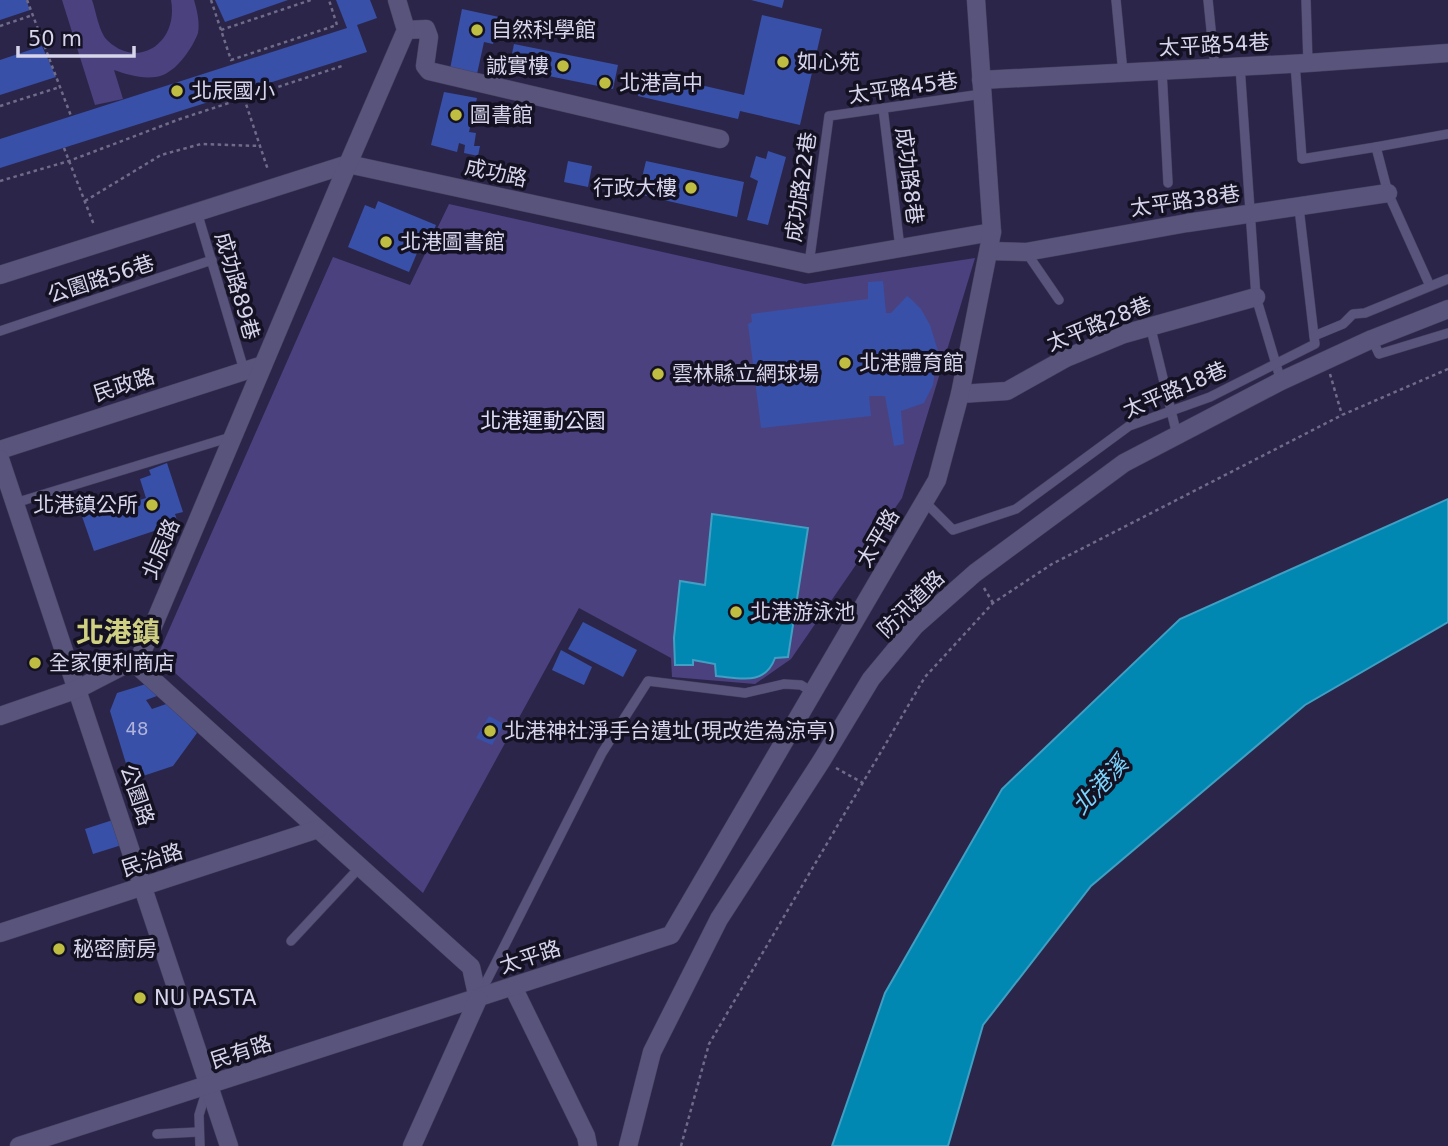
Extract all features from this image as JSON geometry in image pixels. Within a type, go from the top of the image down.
[{"type":"street","points":[[397,0],[406,30],[426,29],[429,37],[425,66],[429,71],[720,139]]},
{"type":"street","name":"太平路","points":[[478,999],[671,935],[937,480],[960,394],[992,232],[976,0]]},
{"type":"street","name":"北辰路","points":[[132,661],[140,657],[406,30]]},
{"type":"street","name":"太平路54巷","points":[[982,87],[1123,73],[1448,53]]},
{"type":"street","name":"成功路","points":[[0,275],[348,164],[809,264],[992,232]]},
{"type":"street","name":"太平路38巷","points":[[989,251],[1026,252],[1118,234],[1388,193]]},
{"type":"street","name":"太平路28巷","points":[[960,394],[1007,391],[1066,358],[1150,326],[1256,297]]},
{"type":"street","name":"防汛道路","points":[[628,1146],[652,1052],[719,919],[871,679],[915,626],[975,573],[1124,463],[1177,435],[1278,372],[1326,361],[1448,309]]},
{"type":"street","name":"民政路","points":[[0,450],[263,365]]},
{"type":"street","name":"公園路","points":[[0,458],[229,1146]]},
{"type":"street","points":[[0,716],[78,689],[132,661],[471,967],[478,999],[412,1146]]},
{"type":"street","name":"民治路","points":[[0,933],[318,829]]},
{"type":"street","points":[[513,987],[586,1136],[588,1146]]},
{"type":"street","name":"民有路","points":[[19,1146],[478,999]]},
{"type":"lane","points":[[1116,0],[1123,73]]},
{"type":"lane","points":[[1208,0],[1215,68]]},
{"type":"lane","points":[[1306,0],[1301,63],[1302,159],[1448,134]]},
{"type":"lane","points":[[1240,66],[1256,297],[1278,372]]},
{"type":"lane","points":[[1162,71],[1168,183]]},
{"type":"lane","name":"太平路45巷","points":[[829,116],[883,108],[982,87]]},
{"type":"lane","name":"成功路8巷","points":[[883,108],[900,248]]},
{"type":"lane","name":"成功路22巷","points":[[809,264],[829,116]]},
{"type":"lane","points":[[1376,147],[1388,193],[1430,286]]},
{"type":"lane","points":[[1299,208],[1314,336]]},
{"type":"lane","name":"成功路89巷","points":[[197,212],[244,370]]},
{"type":"lane","points":[[1026,252],[1059,300]]},
{"type":"lane","name":"公園路56巷","points":[[0,331],[212,260]]},
{"type":"lane","name":"太平路18巷","points":[[925,502],[953,530],[1016,509],[1129,426],[1278,372],[1315,344],[1314,336],[1343,324],[1353,314],[1365,313],[1448,279]]},
{"type":"lane","points":[[1150,326],[1177,435]]},
{"type":"lane","points":[[1372,340],[1379,354],[1448,333]]},
{"type":"lane","points":[[15,503],[233,436]]},
{"type":"lane","points":[[478,999],[601,753],[648,681],[745,693],[784,684],[801,685],[814,693]]},
{"type":"lane","points":[[291,941],[360,867]]},
{"type":"lane","points":[[200,1146],[199,1115],[208,1086]]},
{"type":"lane","points":[[157,1133],[198,1132]]},
{"type":"path","points":[[27,0],[71,116]]},
{"type":"path","points":[[211,0],[231,60],[337,25],[329,0]]},
{"type":"path","points":[[221,30],[311,0]]},
{"type":"path","points":[[0,26],[33,16]]},
{"type":"path","points":[[0,181],[69,161],[342,66]]},
{"type":"path","points":[[0,106],[60,87]]},
{"type":"path","points":[[244,98],[268,170]]},
{"type":"path","points":[[85,201],[161,155],[201,144],[260,146]]},
{"type":"path","points":[[64,148],[94,225]]},
{"type":"path","points":[[1326,361],[1342,415]]},
{"type":"path","points":[[681,1146],[709,1044],[925,677],[993,603],[1052,564],[1342,415],[1448,369]]},
{"type":"path","points":[[833,766],[863,783]]},
{"type":"green space","points":[[62,0],[92,0],[100,27],[108,41],[132,53],[144,52],[163,39],[172,15],[171,0],[194,0],[198,33],[184,57],[163,75],[144,77],[114,70],[123,99],[95,105]]},
{"type":"green space","name":"北港運動公園","points":[[449,204],[805,284],[975,258],[902,498],[791,659],[755,684],[672,677],[671,658],[579,608],[423,893],[157,657],[333,257],[410,285]]},
{"type":"water","name":"北港溪","points":[[1448,499],[1448,622],[1305,705],[1091,886],[983,1025],[948,1146],[832,1146],[885,993],[1002,789],[1180,619]]},
{"type":"water","name":"北港游泳池","points":[[712,514],[808,528],[788,657],[775,658],[771,667],[758,677],[743,679],[716,676],[715,664],[693,660],[693,665],[675,665],[674,638],[680,581],[705,585]]},
{"type":"building","points":[[0,0],[26,0],[30,10],[0,20]]},
{"type":"building","points":[[215,0],[288,0],[225,22]]},
{"type":"building","points":[[336,0],[370,0],[377,18],[357,25],[367,52],[0,168],[0,139],[347,28]]},
{"type":"building","points":[[751,0],[784,0],[782,8]]},
{"type":"building","name":"自然科學館","points":[[462,9],[499,17],[493,44],[484,42],[477,74],[450,69]]},
{"type":"building","name":"如心苑","points":[[762,15],[822,29],[800,125],[740,111],[738,119],[638,96],[644,72],[744,95]]},
{"type":"building","points":[[573,19],[579,22],[582,28],[579,34],[573,37],[567,34],[564,28],[567,22]]},
{"type":"building","name":"誠實樓","points":[[514,44],[618,65],[613,89],[509,68]]},
{"type":"building","points":[[42,46],[56,77],[0,95],[0,60]]},
{"type":"building","name":"圖書館","points":[[444,92],[477,98],[469,132],[476,133],[474,146],[480,146],[478,156],[464,153],[465,145],[459,143],[457,152],[431,145]]},
{"type":"building","points":[[768,151],[786,157],[768,225],[747,220],[758,181],[750,177],[756,156],[766,159]]},
{"type":"building","points":[[568,161],[592,166],[588,187],[564,182]]},
{"type":"building","name":"行政大樓","points":[[646,161],[744,182],[737,217],[638,194]]},
{"type":"building","name":"北港圖書館","points":[[378,201],[436,225],[432,236],[425,234],[409,272],[348,247],[365,205],[375,209]]},
{"type":"building","name":"北港體育館","points":[[883,281],[886,313],[891,313],[907,296],[921,309],[930,325],[938,351],[933,385],[924,403],[901,411],[904,444],[894,446],[885,396],[869,396],[871,416],[761,428],[748,324],[752,322],[751,314],[868,299],[868,282]]},
{"type":"building","name":"北港鎮公所","points":[[167,463],[183,512],[175,514],[178,523],[94,551],[76,499],[95,493],[102,512],[146,498],[140,479],[151,475],[149,470]]},
{"type":"building","points":[[583,622],[637,650],[623,677],[568,649]]},
{"type":"building","points":[[561,650],[592,667],[584,685],[552,670]]},
{"type":"building","points":[[146,684],[157,696],[146,700],[152,709],[169,703],[197,733],[173,766],[131,780],[110,711],[117,693]]},
{"type":"building","name":"北港神社淨手台遺址(現改造為涼亭)","points":[[489,716],[504,724],[492,745],[476,738]]},
{"type":"building","points":[[116,819],[125,844],[93,854],[85,829]]},
{"type":"place","name":"自然科學館","points":[[477,30]]},
{"type":"place","name":"如心苑","points":[[783,62]]},
{"type":"place","name":"誠實樓","points":[[563,66]]},
{"type":"place","name":"北港高中","points":[[605,83]]},
{"type":"place","name":"北辰國小","points":[[177,91]]},
{"type":"place","name":"圖書館","points":[[456,115]]},
{"type":"place","name":"行政大樓","points":[[691,188]]},
{"type":"place","name":"北港圖書館","points":[[386,242]]},
{"type":"place","name":"北港體育館","points":[[845,363]]},
{"type":"place","name":"雲林縣立網球場","points":[[658,374]]},
{"type":"place","name":"北港鎮公所","points":[[152,505]]},
{"type":"place","name":"北港游泳池","points":[[736,612]]},
{"type":"place","name":"全家便利商店","points":[[35,663]]},
{"type":"place","name":"北港神社淨手台遺址(現改造為涼亭)","points":[[490,731]]},
{"type":"place","name":"秘密廚房","points":[[59,949]]},
{"type":"place","name":"NU PASTA","points":[[140,998]]},
{"type":"district","name":"北港鎮","points":[[118,632]]}]
